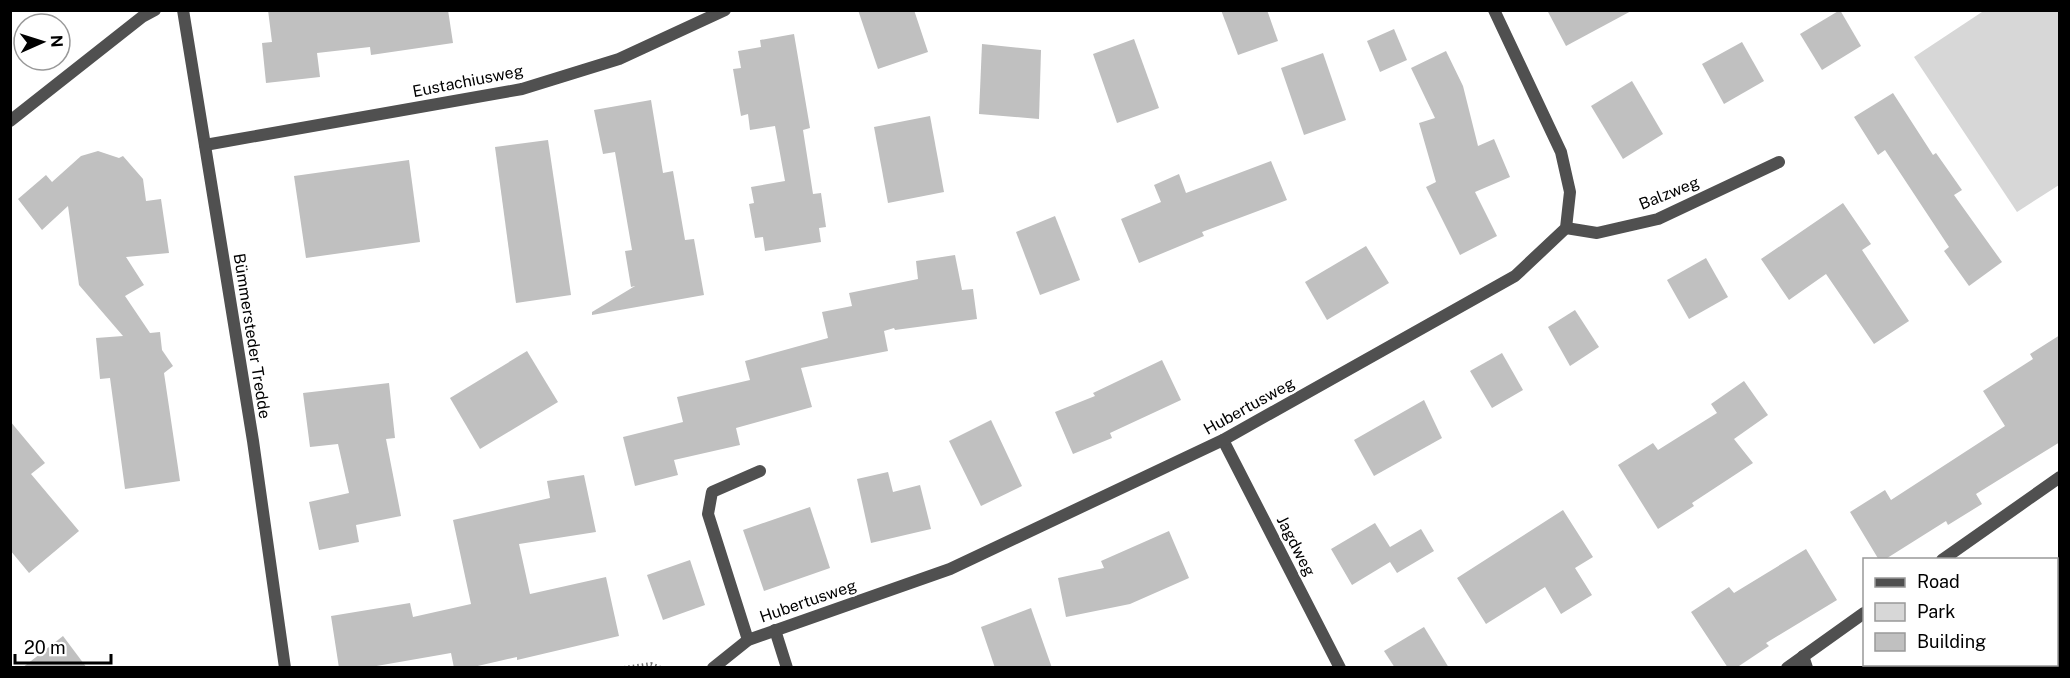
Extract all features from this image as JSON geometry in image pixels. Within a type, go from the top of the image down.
[{"type":"street","points":[[10,121],[142,17],[155,10]]},
{"type":"street","name":"Bümmersteder Tredde","points":[[183,10],[253,441],[285,668]]},
{"type":"street","name":"Eustachiusweg","points":[[205,146],[522,89],[619,59],[725,10]]},
{"type":"street","points":[[1494,10],[1561,152],[1570,192],[1566,228]]},
{"type":"street","name":"Balzweg","points":[[1566,228],[1597,233],[1658,219],[1779,162]]},
{"type":"street","name":"Hubertusweg","points":[[713,668],[748,640],[950,569],[1223,440],[1515,276],[1566,228]]},
{"type":"street","name":"Jagdweg","points":[[1223,440],[1340,668]]},
{"type":"street","points":[[748,640],[708,514],[712,492],[760,471]]},
{"type":"street","points":[[1945,558],[2060,477]]},
{"type":"street","points":[[1787,668],[1805,662],[1863,614]]},
{"type":"street","points":[[775,630],[787,668]]},
{"type":"path","points":[[624,668],[651,663],[661,668]]},
{"type":"green space","points":[[1985,10],[2059,11],[2059,185],[2017,212],[1914,57]]},
{"type":"building","points":[[268,10],[448,10],[453,43],[371,55],[370,47],[317,53],[320,77],[266,83],[262,43],[272,42]]},
{"type":"building","points":[[858,10],[914,10],[928,52],[878,69]]},
{"type":"building","points":[[1221,10],[1267,10],[1278,41],[1238,55]]},
{"type":"building","points":[[1547,10],[1633,10],[1566,46]]},
{"type":"building","points":[[1840,10],[1861,46],[1822,70],[1800,34]]},
{"type":"building","points":[[1394,29],[1407,60],[1380,72],[1367,41]]},
{"type":"building","points":[[794,34],[810,128],[803,130],[813,194],[821,193],[826,227],[819,228],[821,242],[765,251],[763,237],[755,238],[749,204],[754,203],[751,187],[785,181],[775,126],[750,130],[748,114],[741,116],[733,69],[741,68],[738,51],[761,47],[760,40]]},
{"type":"building","points":[[1134,39],[1159,108],[1117,123],[1093,54]]},
{"type":"building","points":[[1742,42],[1764,81],[1724,104],[1702,64]]},
{"type":"building","points":[[982,44],[1041,50],[1039,119],[979,114]]},
{"type":"building","points":[[1446,51],[1463,86],[1478,146],[1494,139],[1510,177],[1475,192],[1497,236],[1460,255],[1426,187],[1436,182],[1419,123],[1435,118],[1411,68]]},
{"type":"building","points":[[1323,53],[1346,120],[1304,135],[1281,68]]},
{"type":"building","points":[[1632,81],[1663,134],[1623,159],[1591,106]]},
{"type":"building","points":[[1893,93],[1933,155],[1936,153],[1962,190],[1954,195],[2002,262],[1969,286],[1944,251],[1949,247],[1885,150],[1878,155],[1854,117]]},
{"type":"building","points":[[651,100],[663,173],[673,171],[685,240],[694,239],[704,295],[592,315],[592,312],[635,286],[631,287],[625,251],[632,250],[615,152],[603,154],[594,110]]},
{"type":"building","points":[[930,116],[944,192],[888,203],[874,127]]},
{"type":"building","points":[[548,140],[571,295],[516,303],[495,147]]},
{"type":"building","points":[[98,151],[119,158],[123,156],[143,179],[146,201],[161,199],[169,253],[126,257],[144,285],[125,296],[150,333],[160,332],[162,350],[173,366],[164,373],[180,481],[125,489],[110,378],[100,379],[96,338],[123,336],[79,285],[68,206],[42,230],[18,199],[46,175],[52,182],[81,156]]},
{"type":"building","points":[[409,160],[420,242],[306,258],[294,176]]},
{"type":"building","points":[[1271,161],[1287,200],[1202,232],[1204,236],[1139,263],[1121,219],[1161,202],[1154,185],[1179,174],[1186,193]]},
{"type":"building","points":[[1843,203],[1871,244],[1862,250],[1909,321],[1874,344],[1826,274],[1789,300],[1761,259]]},
{"type":"building","points":[[1055,216],[1080,280],[1040,295],[1016,232]]},
{"type":"building","points":[[1366,246],[1389,283],[1327,320],[1305,282]]},
{"type":"building","points":[[955,255],[962,290],[973,289],[977,319],[895,330],[894,328],[884,331],[888,351],[801,368],[812,407],[736,428],[740,445],[674,460],[678,475],[635,486],[623,437],[683,422],[677,397],[750,380],[745,361],[828,338],[822,312],[852,306],[849,293],[918,279],[916,261]]},
{"type":"building","points":[[1706,258],[1728,297],[1689,319],[1667,280]]},
{"type":"building","points":[[1575,310],[1599,347],[1570,366],[1548,327]]},
{"type":"building","points":[[2060,335],[2060,442],[1976,494],[1982,504],[1948,525],[1946,521],[1887,558],[1878,558],[1850,512],[1885,490],[1891,500],[2005,426],[1983,391],[2033,359],[2030,354]]},
{"type":"building","points":[[527,351],[558,402],[480,449],[450,398]]},
{"type":"building","points":[[1502,353],[1523,390],[1492,408],[1470,371]]},
{"type":"building","points":[[1162,360],[1181,400],[1110,433],[1112,438],[1073,454],[1055,412],[1095,396],[1093,393]]},
{"type":"building","points":[[1744,381],[1768,415],[1734,439],[1753,463],[1692,503],[1694,506],[1658,529],[1618,465],[1653,443],[1658,450],[1717,413],[1711,404]]},
{"type":"building","points":[[389,383],[395,438],[386,439],[401,516],[356,525],[359,542],[319,550],[309,502],[349,493],[338,444],[310,447],[303,393]]},
{"type":"building","points":[[1424,400],[1442,438],[1374,476],[1354,440]]},
{"type":"building","points":[[991,420],[1022,486],[981,506],[949,441]]},
{"type":"building","points":[[10,421],[45,463],[31,474],[79,531],[29,573],[10,550]]},
{"type":"building","points":[[888,472],[893,492],[920,485],[931,529],[871,543],[857,479]]},
{"type":"building","points":[[584,475],[596,532],[519,544],[530,594],[606,577],[619,636],[517,660],[517,657],[469,668],[454,668],[451,653],[365,668],[339,668],[331,616],[410,603],[413,617],[471,604],[453,520],[550,498],[547,481]]},
{"type":"building","points":[[810,507],[830,568],[764,591],[743,530]]},
{"type":"building","points":[[1563,510],[1593,557],[1575,568],[1592,595],[1561,614],[1545,587],[1486,624],[1457,578]]},
{"type":"building","points":[[1375,523],[1390,547],[1421,529],[1434,551],[1397,573],[1390,562],[1352,585],[1331,549]]},
{"type":"building","points":[[1169,531],[1189,578],[1130,604],[1066,617],[1058,578],[1104,568],[1101,561]]},
{"type":"building","points":[[1806,549],[1837,600],[1766,643],[1769,646],[1736,668],[1728,668],[1691,612],[1729,587],[1734,593]]},
{"type":"building","points":[[690,560],[705,605],[663,620],[647,575]]},
{"type":"building","points":[[1031,608],[1052,668],[995,668],[981,627]]},
{"type":"building","points":[[1424,627],[1449,668],[1395,668],[1384,651]]},
{"type":"building","points":[[63,636],[87,668],[22,668]]}]
